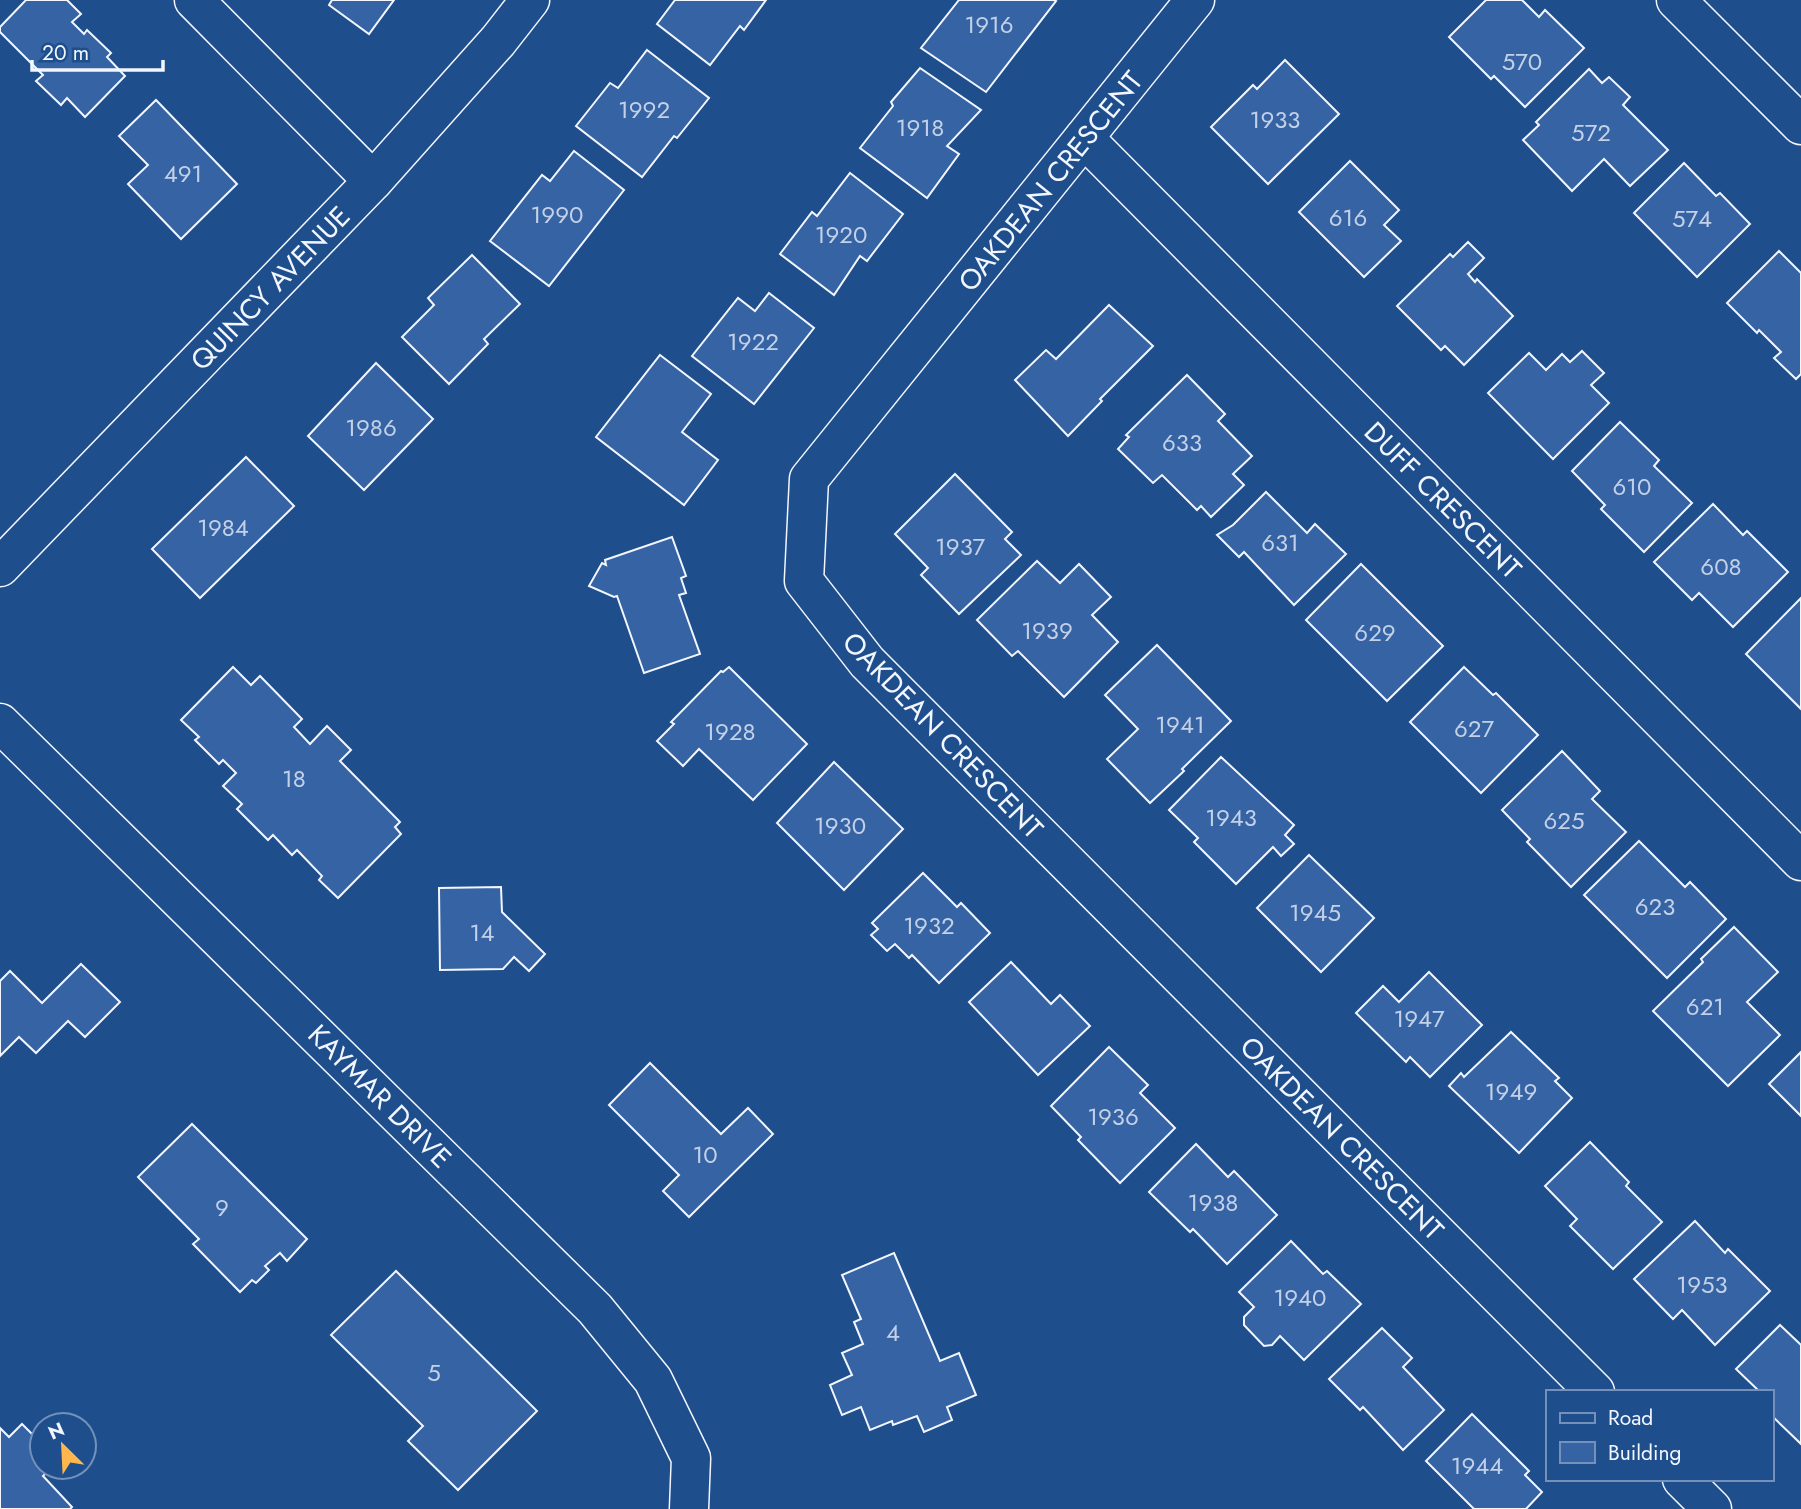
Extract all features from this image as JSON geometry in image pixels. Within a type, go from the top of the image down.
[{"type":"street","points":[[194,0],[373,181]]},
{"type":"street","name":"QUINCY AVENUE","points":[[0,567],[373,181],[498,41],[530,0]]},
{"type":"street","name":"OAKDEAN CRESCENT","points":[[1195,0],[809,479],[804,581],[867,662],[1593,1390]]},
{"type":"street","points":[[1676,0],[1801,125]]},
{"type":"street","name":"DUFF CRESCENT","points":[[1084,138],[1801,861]]},
{"type":"street","name":"KAYMAR DRIVE","points":[[0,723],[595,1309],[653,1380],[691,1458],[689,1509]]},
{"type":"street","points":[[1684,1481],[1712,1509]]},
{"type":"building","points":[[26,0],[67,0],[81,14],[72,22],[84,34],[87,30],[111,53],[107,57],[125,76],[85,117],[67,98],[61,105],[36,81],[43,75],[0,32],[0,27]]},
{"type":"building","points":[[332,0],[394,0],[369,34],[329,5]]},
{"type":"building","points":[[675,0],[766,0],[744,30],[740,26],[710,65],[657,24]]},
{"type":"building","points":[[959,0],[1056,1],[986,92],[921,48]]},
{"type":"building","points":[[1486,0],[1522,0],[1539,17],[1545,10],[1584,48],[1525,107],[1494,76],[1491,79],[1449,37]]},
{"type":"building","points":[[647,50],[709,98],[677,138],[674,136],[642,177],[576,126],[610,83],[618,88]]},
{"type":"building","points":[[1285,60],[1339,114],[1268,184],[1211,127],[1253,85],[1257,89]]},
{"type":"building","points":[[920,68],[981,110],[947,146],[959,154],[927,198],[860,148],[893,106],[891,102]]},
{"type":"building","points":[[1589,69],[1602,83],[1609,77],[1630,97],[1623,105],[1668,150],[1630,186],[1604,159],[1572,191],[1523,140],[1539,125],[1536,122]]},
{"type":"building","points":[[156,100],[237,184],[181,239],[128,184],[148,165],[119,136]]},
{"type":"building","points":[[574,151],[624,190],[549,286],[490,241],[542,175],[550,181]]},
{"type":"building","points":[[1350,161],[1399,210],[1384,225],[1401,241],[1364,277],[1299,212]]},
{"type":"building","points":[[1684,163],[1716,196],[1720,193],[1750,224],[1697,277],[1634,213]]},
{"type":"building","points":[[850,173],[903,214],[867,261],[860,256],[834,295],[780,254],[812,212],[817,216]]},
{"type":"building","points":[[1468,242],[1484,258],[1468,274],[1475,282],[1477,279],[1513,316],[1464,365],[1445,346],[1441,350],[1397,306],[1450,254],[1453,257]]},
{"type":"building","points":[[1779,251],[1801,273],[1801,374],[1796,379],[1774,358],[1781,352],[1727,303]]},
{"type":"building","points":[[472,255],[520,304],[484,339],[488,344],[449,384],[402,337],[434,305],[428,298]]},
{"type":"building","points":[[769,293],[814,328],[754,404],[692,356],[738,298],[755,311]]},
{"type":"building","points":[[1109,305],[1153,346],[1100,399],[1102,401],[1068,436],[1015,380],[1046,350],[1056,359]]},
{"type":"building","points":[[1582,351],[1604,373],[1591,385],[1609,403],[1553,459],[1488,393],[1529,353],[1546,370],[1562,354],[1570,362]]},
{"type":"building","points":[[660,355],[711,394],[682,432],[718,460],[684,505],[596,437]]},
{"type":"building","points":[[376,363],[433,419],[364,490],[308,436]]},
{"type":"building","points":[[1187,375],[1225,414],[1218,421],[1252,456],[1233,474],[1244,485],[1211,517],[1201,506],[1197,510],[1162,475],[1153,483],[1118,449],[1129,437],[1126,435]]},
{"type":"building","points":[[1620,422],[1659,460],[1654,466],[1692,503],[1644,552],[1601,509],[1605,505],[1572,471]]},
{"type":"building","points":[[246,457],[294,506],[200,598],[152,549]]},
{"type":"building","points":[[955,474],[1012,532],[1005,539],[1021,555],[959,614],[921,575],[928,568],[895,534]]},
{"type":"building","points":[[1266,492],[1307,533],[1315,524],[1346,554],[1294,605],[1244,552],[1239,557],[1217,535],[1233,525]]},
{"type":"building","points":[[1713,504],[1743,535],[1747,531],[1788,572],[1733,627],[1699,593],[1692,600],[1654,562]]},
{"type":"building","points":[[672,537],[686,576],[681,578],[686,593],[679,595],[700,654],[644,673],[617,596],[589,586],[602,563],[606,565],[605,560]]},
{"type":"building","points":[[1037,561],[1060,583],[1079,564],[1111,597],[1092,615],[1118,642],[1064,697],[1018,651],[1012,656],[977,620]]},
{"type":"building","points":[[1361,564],[1443,646],[1387,701],[1306,620]]},
{"type":"building","points":[[1801,598],[1801,709],[1746,654]]},
{"type":"building","points":[[1157,645],[1231,721],[1150,803],[1107,759],[1138,729],[1105,695]]},
{"type":"building","points":[[233,667],[251,685],[260,676],[302,719],[294,727],[310,744],[327,726],[351,750],[340,761],[400,822],[395,827],[401,834],[338,898],[319,880],[322,876],[297,850],[292,855],[273,835],[268,840],[237,809],[242,804],[223,786],[236,773],[223,760],[219,764],[195,740],[199,737],[181,720]]},
{"type":"building","points":[[729,667],[807,744],[753,800],[699,749],[683,766],[657,741],[674,724],[671,722],[721,671]]},
{"type":"building","points":[[1464,667],[1493,695],[1496,693],[1538,735],[1481,793],[1410,722]]},
{"type":"building","points":[[1562,751],[1600,791],[1592,799],[1626,832],[1571,887],[1527,842],[1530,839],[1502,810]]},
{"type":"building","points":[[1221,757],[1294,825],[1285,835],[1294,844],[1281,856],[1273,847],[1236,884],[1194,842],[1198,838],[1169,810]]},
{"type":"building","points":[[834,762],[903,829],[844,890],[777,823]]},
{"type":"building","points":[[1639,841],[1685,887],[1690,882],[1726,919],[1667,978],[1584,895]]},
{"type":"building","points":[[1309,855],[1374,918],[1321,972],[1257,908]]},
{"type":"building","points":[[923,873],[957,907],[961,903],[990,933],[939,983],[912,955],[909,958],[895,944],[887,951],[871,935],[878,929],[872,923]]},
{"type":"building","points":[[501,887],[502,912],[545,954],[529,971],[514,957],[503,969],[440,970],[439,888]]},
{"type":"building","points":[[1734,927],[1778,972],[1747,1002],[1780,1035],[1728,1086],[1653,1011]]},
{"type":"building","points":[[1011,962],[1051,1004],[1060,995],[1090,1026],[1038,1075],[969,1002]]},
{"type":"building","points":[[81,964],[120,1002],[85,1037],[68,1021],[36,1053],[19,1037],[0,1056],[0,981],[10,971],[42,1003]]},
{"type":"building","points":[[1429,972],[1482,1025],[1430,1077],[1410,1057],[1406,1062],[1356,1013],[1383,986],[1399,1002]]},
{"type":"building","points":[[1511,1032],[1559,1078],[1555,1081],[1572,1098],[1519,1153],[1449,1086],[1461,1073],[1464,1077]]},
{"type":"building","points":[[1109,1047],[1148,1085],[1140,1093],[1175,1128],[1120,1183],[1078,1140],[1081,1137],[1051,1106]]},
{"type":"building","points":[[1801,1052],[1801,1116],[1769,1084]]},
{"type":"building","points":[[650,1063],[721,1134],[748,1108],[773,1134],[689,1217],[663,1191],[679,1175],[609,1105]]},
{"type":"building","points":[[192,1124],[307,1239],[287,1261],[280,1253],[265,1266],[269,1270],[256,1283],[252,1280],[240,1292],[193,1244],[199,1239],[138,1177]]},
{"type":"building","points":[[1590,1142],[1629,1182],[1626,1186],[1662,1222],[1613,1269],[1570,1226],[1577,1219],[1545,1186]]},
{"type":"building","points":[[1196,1144],[1228,1177],[1234,1171],[1277,1215],[1227,1264],[1193,1229],[1190,1232],[1149,1192]]},
{"type":"building","points":[[1695,1221],[1725,1253],[1728,1249],[1770,1291],[1715,1345],[1682,1310],[1673,1319],[1634,1279]]},
{"type":"building","points":[[1291,1241],[1323,1274],[1327,1271],[1361,1304],[1304,1360],[1280,1336],[1272,1345],[1264,1346],[1244,1325],[1244,1317],[1254,1307],[1239,1292]]},
{"type":"building","points":[[894,1253],[940,1361],[959,1353],[976,1395],[947,1407],[952,1420],[924,1432],[917,1416],[893,1425],[892,1421],[870,1430],[861,1407],[842,1415],[830,1385],[852,1375],[842,1353],[863,1344],[854,1322],[861,1319],[842,1275]]},
{"type":"building","points":[[396,1271],[537,1411],[458,1490],[408,1441],[423,1426],[331,1335]]},
{"type":"building","points":[[1780,1325],[1801,1345],[1801,1444],[1773,1417],[1773,1390],[1758,1390],[1736,1369]]},
{"type":"building","points":[[1382,1328],[1412,1358],[1403,1367],[1444,1410],[1403,1450],[1363,1407],[1360,1410],[1329,1379]]},
{"type":"building","points":[[1472,1414],[1529,1471],[1525,1475],[1542,1492],[1526,1509],[1474,1509],[1426,1461]]},
{"type":"building","points":[[22,1424],[28,1430],[28,1481],[48,1481],[72,1507],[70,1509],[0,1509],[0,1428],[9,1437]]}]
